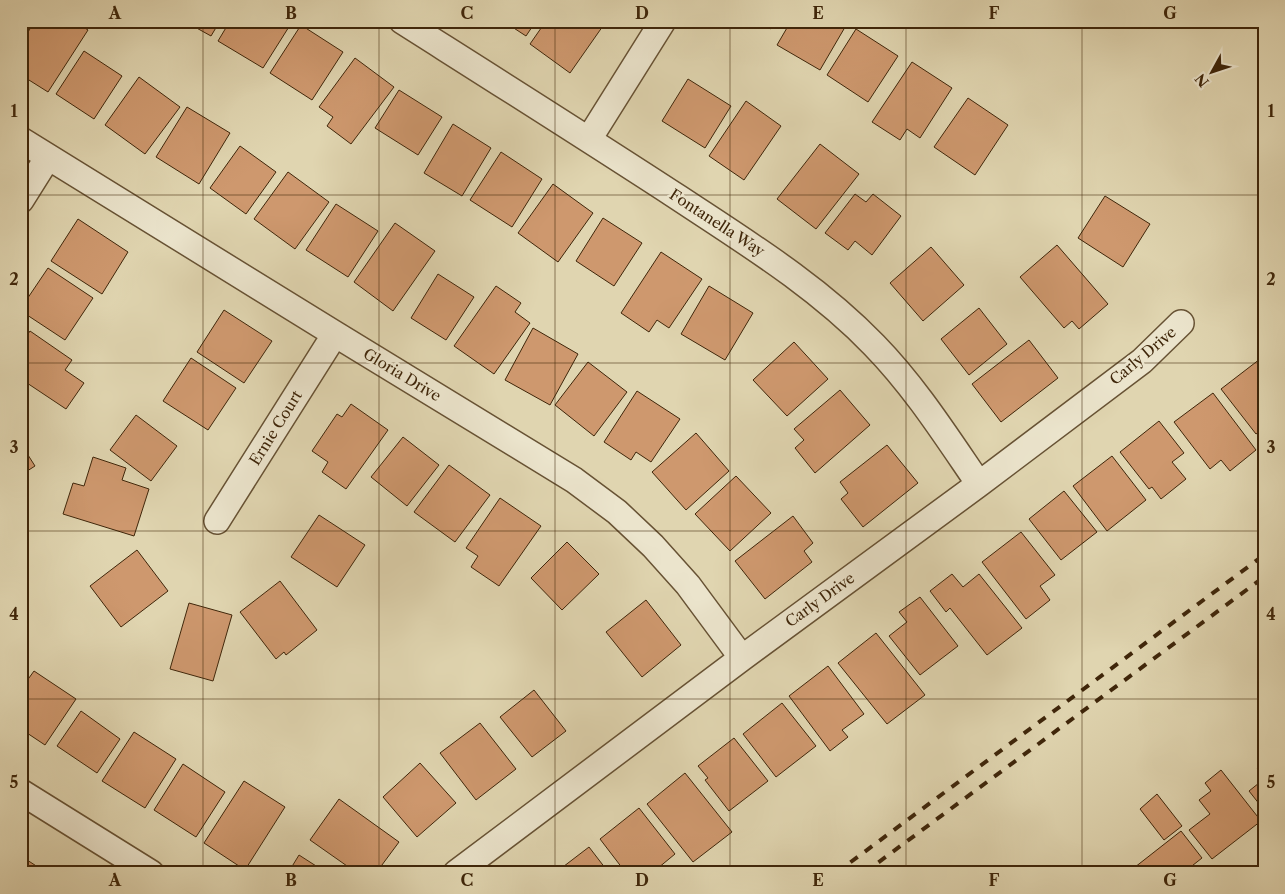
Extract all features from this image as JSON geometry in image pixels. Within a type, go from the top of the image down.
[{"type":"street","name":"Fontanella Way","points":[[402,21],[589,139],[777,262],[824,298],[874,345],[922,402],[979,484]]},
{"type":"street","points":[[589,139],[663,21]]},
{"type":"street","name":"Gloria Drive","points":[[21,140],[574,480],[617,512],[652,546],[688,585],[742,658]]},
{"type":"street","points":[[21,200],[48,157]]},
{"type":"street","name":"Carly Drive","points":[[456,873],[1142,361],[1181,324]]},
{"type":"street","name":"Ernie Court","points":[[217,521],[335,334]]},
{"type":"street","points":[[21,792],[151,873]]},
{"type":"building","points":[[35,21],[53,23],[54,21],[74,21],[88,30],[48,92],[21,75],[21,43]]},
{"type":"building","points":[[184,21],[220,21],[211,36]]},
{"type":"building","points":[[230,21],[292,22],[263,68],[218,41]]},
{"type":"building","points":[[503,21],[536,21],[526,36]]},
{"type":"building","points":[[546,21],[602,21],[605,23],[570,73],[530,44]]},
{"type":"building","points":[[760,21],[777,21],[771,29]]},
{"type":"building","points":[[791,21],[848,22],[820,70],[777,45]]},
{"type":"building","points":[[301,25],[343,52],[312,100],[270,73]]},
{"type":"building","points":[[856,29],[898,56],[868,102],[827,75]]},
{"type":"building","points":[[84,51],[122,76],[94,119],[56,94]]},
{"type":"building","points":[[355,58],[394,87],[351,144],[327,126],[333,117],[319,107]]},
{"type":"building","points":[[912,62],[952,88],[920,138],[907,129],[900,140],[872,122]]},
{"type":"building","points":[[139,77],[180,107],[145,154],[105,125]]},
{"type":"building","points":[[688,79],[731,106],[705,148],[662,121]]},
{"type":"building","points":[[399,90],[442,117],[418,155],[375,128]]},
{"type":"building","points":[[968,98],[1008,125],[975,175],[934,147]]},
{"type":"building","points":[[746,101],[781,126],[744,180],[709,156]]},
{"type":"building","points":[[187,107],[230,133],[199,184],[156,157]]},
{"type":"building","points":[[453,124],[491,148],[462,196],[424,173]]},
{"type":"building","points":[[820,144],[859,174],[816,229],[777,199]]},
{"type":"building","points":[[240,146],[276,172],[246,214],[210,188]]},
{"type":"building","points":[[501,152],[542,179],[512,227],[470,200]]},
{"type":"building","points":[[288,172],[329,202],[295,249],[254,219]]},
{"type":"building","points":[[553,184],[593,213],[558,262],[518,233]]},
{"type":"building","points":[[855,194],[866,202],[873,194],[901,216],[872,255],[855,241],[848,250],[825,233]]},
{"type":"building","points":[[1105,196],[1150,224],[1123,267],[1078,238]]},
{"type":"building","points":[[336,204],[378,231],[348,277],[306,250]]},
{"type":"building","points":[[603,218],[642,243],[614,286],[576,261]]},
{"type":"building","points":[[78,219],[128,252],[102,294],[51,261]]},
{"type":"building","points":[[395,223],[435,251],[393,311],[354,282]]},
{"type":"building","points":[[1057,245],[1108,304],[1079,329],[1072,321],[1064,328],[1020,277]]},
{"type":"building","points":[[931,247],[964,285],[923,321],[890,283]]},
{"type":"building","points":[[661,252],[702,279],[669,328],[657,320],[649,332],[621,313]]},
{"type":"building","points":[[48,268],[93,298],[65,340],[21,311],[21,308]]},
{"type":"building","points":[[438,274],[474,297],[446,340],[411,318]]},
{"type":"building","points":[[496,286],[521,303],[515,312],[530,323],[494,374],[454,346]]},
{"type":"building","points":[[709,286],[753,313],[725,360],[681,334]]},
{"type":"building","points":[[979,308],[1007,344],[969,375],[941,339]]},
{"type":"building","points":[[224,310],[272,341],[244,383],[197,352]]},
{"type":"building","points":[[533,328],[578,354],[550,405],[505,380]]},
{"type":"building","points":[[30,331],[72,360],[65,370],[84,383],[66,409],[21,379],[21,344]]},
{"type":"building","points":[[1029,340],[1058,378],[1001,422],[972,384]]},
{"type":"building","points":[[794,342],[828,379],[787,416],[753,380]]},
{"type":"building","points":[[191,358],[236,388],[208,430],[163,401]]},
{"type":"building","points":[[1260,359],[1264,363],[1264,428],[1256,434],[1221,389]]},
{"type":"building","points":[[588,362],[627,392],[594,436],[555,405]]},
{"type":"building","points":[[840,390],[870,425],[815,473],[795,448],[804,440],[794,429]]},
{"type":"building","points":[[637,391],[680,419],[651,462],[636,452],[631,460],[604,442]]},
{"type":"building","points":[[1213,393],[1256,450],[1230,471],[1221,460],[1210,469],[1174,422]]},
{"type":"building","points":[[351,404],[388,430],[346,489],[322,472],[328,462],[312,451],[337,414],[342,417]]},
{"type":"building","points":[[136,415],[177,446],[151,481],[110,450]]},
{"type":"building","points":[[1159,421],[1184,453],[1172,462],[1186,479],[1161,499],[1152,487],[1149,489],[1120,452]]},
{"type":"building","points":[[696,433],[729,471],[686,510],[652,472]]},
{"type":"building","points":[[403,437],[439,465],[407,506],[371,477]]},
{"type":"building","points":[[21,444],[35,466],[21,475]]},
{"type":"building","points":[[887,445],[918,483],[863,527],[841,499],[848,493],[840,482]]},
{"type":"building","points":[[1112,456],[1146,500],[1107,531],[1073,486]]},
{"type":"building","points":[[93,457],[126,468],[122,480],[149,489],[134,536],[63,514],[73,483],[84,486]]},
{"type":"building","points":[[449,465],[490,495],[455,542],[414,512]]},
{"type":"building","points":[[736,476],[771,513],[730,551],[695,514]]},
{"type":"building","points":[[1064,491],[1097,532],[1061,560],[1029,519]]},
{"type":"building","points":[[500,498],[541,526],[499,586],[471,567],[478,556],[466,548]]},
{"type":"building","points":[[319,515],[365,545],[337,587],[291,557]]},
{"type":"building","points":[[793,516],[813,543],[804,551],[812,562],[765,599],[735,561]]},
{"type":"building","points":[[1021,532],[1055,575],[1040,586],[1050,600],[1026,619],[982,562]]},
{"type":"building","points":[[567,542],[599,574],[562,610],[531,578]]},
{"type":"building","points":[[137,550],[168,591],[121,627],[90,586]]},
{"type":"building","points":[[952,574],[963,587],[979,574],[1022,628],[987,655],[950,608],[946,612],[930,591]]},
{"type":"building","points":[[280,581],[317,630],[286,655],[284,652],[276,659],[240,612]]},
{"type":"building","points":[[920,597],[958,646],[920,675],[889,636],[907,622],[899,612]]},
{"type":"building","points":[[646,600],[681,645],[642,677],[606,632]]},
{"type":"building","points":[[189,603],[232,615],[213,681],[170,669]]},
{"type":"building","points":[[876,633],[925,695],[887,724],[838,663]]},
{"type":"building","points":[[828,666],[864,714],[842,730],[848,737],[830,751],[789,696]]},
{"type":"building","points":[[34,671],[76,699],[45,745],[21,729],[21,689]]},
{"type":"building","points":[[534,690],[566,731],[532,757],[500,717]]},
{"type":"building","points":[[782,703],[816,746],[776,777],[743,734]]},
{"type":"building","points":[[81,711],[120,739],[97,773],[57,746]]},
{"type":"building","points":[[480,723],[516,769],[476,800],[440,753]]},
{"type":"building","points":[[134,732],[176,759],[145,808],[102,781]]},
{"type":"building","points":[[734,738],[768,781],[729,811],[705,780],[708,778],[698,766]]},
{"type":"building","points":[[1264,762],[1264,776],[1257,768]]},
{"type":"building","points":[[420,763],[456,803],[417,837],[383,797]]},
{"type":"building","points":[[183,764],[225,792],[196,837],[154,810]]},
{"type":"building","points":[[1221,770],[1261,821],[1212,859],[1189,830],[1210,814],[1199,800],[1211,791],[1205,783]]},
{"type":"building","points":[[685,773],[732,832],[693,862],[647,804]]},
{"type":"building","points":[[1264,779],[1264,810],[1249,791]]},
{"type":"building","points":[[244,781],[285,807],[245,870],[204,843]]},
{"type":"building","points":[[1157,794],[1182,826],[1164,840],[1140,809]]},
{"type":"building","points":[[339,799],[399,842],[376,873],[357,873],[310,840]]},
{"type":"building","points":[[639,808],[675,854],[652,873],[626,873],[600,839]]},
{"type":"building","points":[[1181,831],[1202,858],[1183,873],[1132,873],[1130,871]]},
{"type":"building","points":[[589,847],[609,873],[555,873]]},
{"type":"building","points":[[299,855],[327,873],[288,873]]},
{"type":"building","points":[[21,856],[47,873],[21,873]]},
{"type":"building","points":[[1108,866],[1113,873],[1100,873]]},
{"type":"railway","points":[[836,873],[1264,555]]},
{"type":"railway","points":[[864,873],[1264,577]]}]
